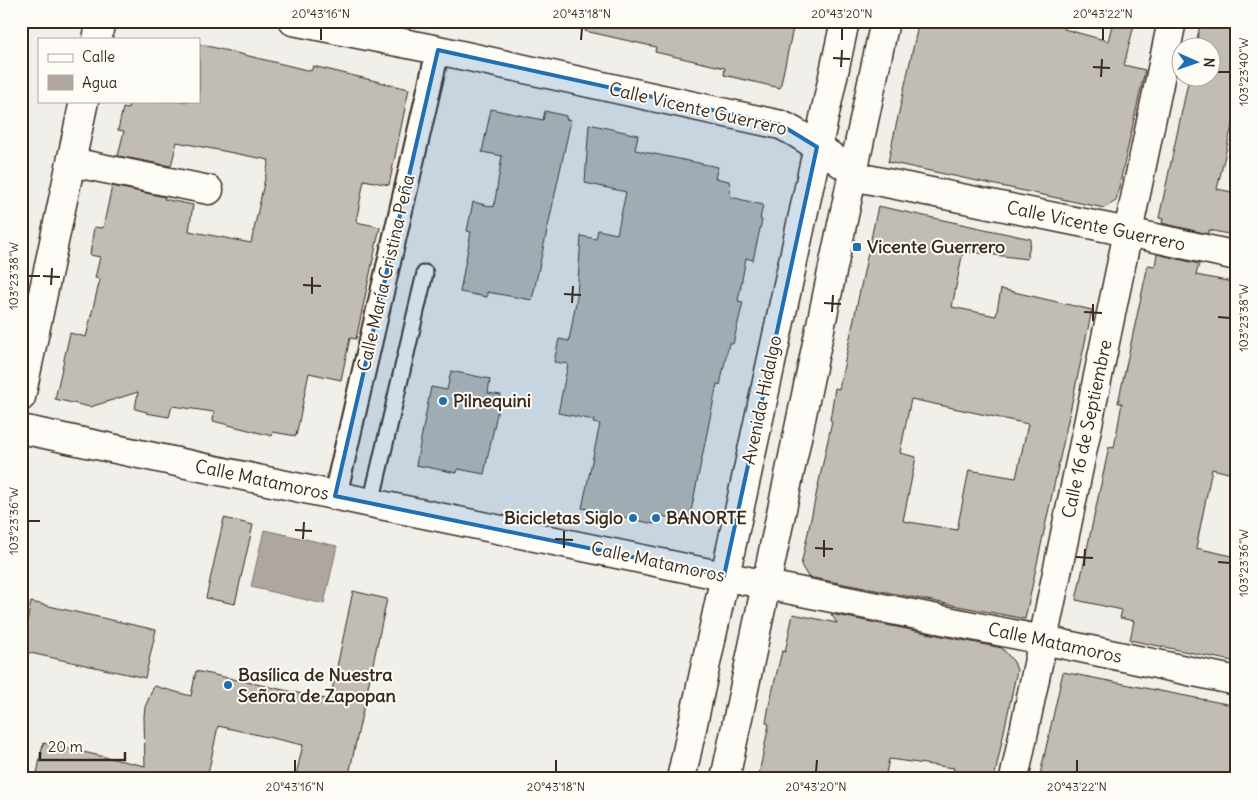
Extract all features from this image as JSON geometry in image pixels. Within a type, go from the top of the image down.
[{"type":"street","points":[[97,38],[101,21]]},
{"type":"street","name":"Calle Vicente Guerrero","points":[[293,21],[438,50],[781,125],[796,132],[853,172],[867,179],[1237,256]]},
{"type":"street","name":"Avenida Hidalgo","points":[[681,779],[845,21]]},
{"type":"street","points":[[726,779],[885,21]]},
{"type":"street","name":"Calle 16 de Septiembre","points":[[1014,779],[1172,21]]},
{"type":"street","name":"Calle María Cristina Peña","points":[[335,496],[438,50]]},
{"type":"street","points":[[21,397],[84,102]]},
{"type":"street","points":[[71,162],[209,190]]},
{"type":"street","name":"Calle Matamoros","points":[[21,429],[335,496],[1237,681]]},
{"type":"lane","points":[[370,503],[425,273]]},
{"type":"highlighted area","points":[[438,50],[781,125],[817,147],[724,576],[335,496]]},
{"type":"water","points":[[264,530],[337,546],[324,604],[251,587]]},
{"type":"building","points":[[586,21],[788,21],[787,27],[793,28],[780,88],[724,75],[725,68],[655,52],[656,47],[585,31]]},
{"type":"building","points":[[919,21],[1066,21],[1064,29],[1108,41],[1113,21],[1135,21],[1124,65],[1145,70],[1116,201],[1104,208],[888,162]]},
{"type":"building","points":[[1201,21],[1237,21],[1237,126],[1232,126],[1217,189],[1237,193],[1237,236],[1209,230],[1208,234],[1162,223],[1163,219],[1159,218],[1187,88],[1220,88],[1220,38],[1197,38]]},
{"type":"building","points":[[200,44],[311,71],[313,66],[409,89],[389,185],[364,180],[356,222],[380,227],[356,339],[350,338],[341,380],[309,373],[296,436],[273,432],[272,436],[213,421],[214,412],[172,406],[169,417],[146,413],[135,409],[138,392],[90,407],[55,399],[70,333],[86,337],[100,279],[95,278],[100,257],[90,255],[94,227],[103,228],[112,186],[193,205],[189,231],[251,243],[269,160],[177,142],[171,166],[118,156],[124,131],[118,130],[123,108],[128,109],[129,102],[200,102]]},
{"type":"building","points":[[491,109],[543,120],[545,111],[566,116],[566,119],[571,120],[532,300],[487,292],[487,297],[460,292],[471,232],[467,231],[473,202],[494,207],[502,156],[482,152]]},
{"type":"building","points":[[589,124],[638,135],[635,150],[718,167],[715,178],[729,181],[731,197],[763,205],[760,219],[762,220],[753,260],[746,258],[738,301],[743,302],[733,344],[729,343],[720,385],[717,384],[689,521],[656,515],[654,524],[582,508],[600,424],[593,423],[594,420],[558,413],[568,364],[554,362],[559,339],[569,341],[577,296],[581,236],[596,239],[598,230],[617,234],[626,192],[585,183]]},
{"type":"building","points":[[878,206],[1031,239],[1027,259],[963,251],[952,307],[996,316],[1001,289],[1092,310],[1025,619],[808,577],[801,565],[832,421],[830,420],[835,388],[839,389]],"holes":[[[911,399],[1028,424],[1016,478],[969,470],[957,530],[903,521],[916,457],[900,453]]]},
{"type":"building","points":[[1157,254],[1199,264],[1196,275],[1237,283],[1237,475],[1212,469],[1196,548],[1237,557],[1237,662],[1130,640],[1134,621],[1120,618],[1122,610],[1076,600],[1109,447],[1114,448],[1122,403],[1118,403],[1148,265],[1155,266]]},
{"type":"building","points":[[451,371],[490,379],[488,393],[501,395],[484,474],[458,469],[457,473],[416,465],[431,387],[447,390]]},
{"type":"building","points":[[224,518],[253,525],[235,604],[206,598]]},
{"type":"building","name":"Basílica de Nuestra Señora de Zapopan","points":[[353,591],[387,599],[348,779],[295,779],[303,745],[218,726],[207,779],[36,779],[43,743],[145,766],[145,707],[154,686],[191,696],[196,671],[330,700]]},
{"type":"building","points":[[31,602],[156,630],[145,678],[21,651]]},
{"type":"building","points":[[793,614],[837,623],[831,614],[1002,648],[1014,662],[1017,670],[994,779],[952,779],[954,768],[889,759],[885,779],[758,779],[769,724],[766,723],[769,705],[782,651],[785,652]]},
{"type":"building","points":[[1063,672],[1237,706],[1237,779],[1039,779]]},
{"type":"place","name":"Vicente Guerrero","points":[[857,247]]},
{"type":"place","name":"Pilnequini","points":[[443,401]]},
{"type":"place","name":"Bicicletas Siglo","points":[[633,518]]},
{"type":"place","name":"BANORTE","points":[[656,518]]},
{"type":"place","name":"Basílica de Nuestra Señora de Zapopan","points":[[228,685]]}]
